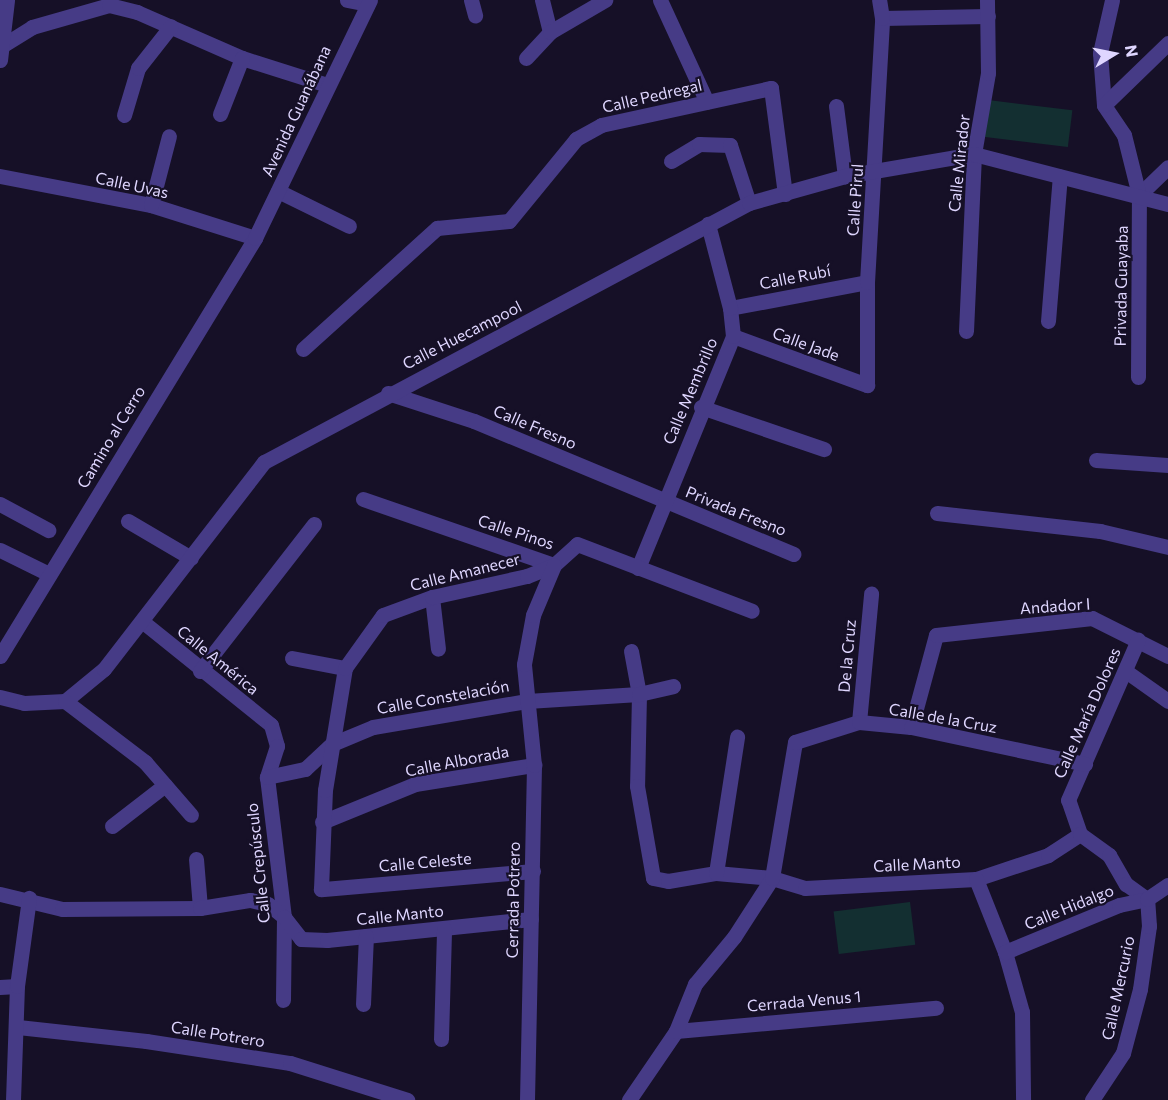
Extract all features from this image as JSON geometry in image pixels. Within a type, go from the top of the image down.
[{"type":"street","points":[[0,60],[5,44],[7,0]]},
{"type":"street","points":[[347,0],[369,2]]},
{"type":"street","points":[[471,0],[475,15]]},
{"type":"street","points":[[542,0],[550,32]]},
{"type":"street","points":[[526,58],[550,32],[606,0]]},
{"type":"street","points":[[660,0],[707,102]]},
{"type":"street","name":"Calle Pirul","points":[[867,385],[867,282],[882,18],[879,0]]},
{"type":"street","name":"Calle Mirador","points":[[966,331],[974,154],[988,73],[987,0]]},
{"type":"street","points":[[1104,105],[1100,52],[1112,0]]},
{"type":"street","points":[[5,44],[32,27],[109,2],[171,26],[242,58],[327,85]]},
{"type":"street","name":"Avenida Guanábana","points":[[255,238],[369,2]]},
{"type":"street","points":[[882,18],[988,16]]},
{"type":"street","points":[[124,115],[138,68],[171,26]]},
{"type":"street","points":[[1104,105],[1168,43]]},
{"type":"street","points":[[220,114],[242,58]]},
{"type":"street","name":"Calle Pedregal","points":[[303,349],[437,228],[509,221],[576,139],[601,125],[771,88],[785,194]]},
{"type":"street","name":"Privada Guayaba","points":[[1104,105],[1124,135],[1139,195],[1138,377]]},
{"type":"street","points":[[836,106],[845,176]]},
{"type":"street","points":[[151,205],[169,136]]},
{"type":"street","points":[[671,160],[699,144],[730,145],[749,203]]},
{"type":"street","points":[[974,154],[1168,204]]},
{"type":"street","name":"Calle Huecampool","points":[[65,701],[104,669],[143,622],[264,462],[388,393],[621,274],[749,203],[845,176],[974,154]]},
{"type":"street","points":[[1139,195],[1168,167]]},
{"type":"street","name":"Calle Uvas","points":[[0,176],[151,205],[255,238]]},
{"type":"street","points":[[1048,321],[1060,176]]},
{"type":"street","points":[[278,191],[349,226]]},
{"type":"street","name":"Calle Membrillo","points":[[638,568],[701,407],[733,336],[730,308],[708,224]]},
{"type":"street","name":"Camino al Cerro","points":[[0,656],[255,238]]},
{"type":"street","name":"Calle Rubí","points":[[730,308],[867,282]]},
{"type":"street","name":"Calle Jade","points":[[733,336],[867,385]]},
{"type":"street","name":"Calle Fresno","points":[[388,393],[474,421],[665,502]]},
{"type":"street","points":[[701,407],[824,448]]},
{"type":"street","points":[[1096,459],[1168,465]]},
{"type":"street","name":"Calle Pinos","points":[[363,499],[554,565],[577,544],[752,611]]},
{"type":"street","name":"Privada Fresno","points":[[665,502],[793,554]]},
{"type":"street","points":[[0,504],[48,530]]},
{"type":"street","points":[[937,513],[1100,531],[1168,547]]},
{"type":"street","points":[[128,521],[191,558]]},
{"type":"street","points":[[200,671],[315,524]]},
{"type":"street","points":[[0,550],[49,574]]},
{"type":"street","name":"Calle Amanecer","points":[[321,889],[322,822],[345,668],[382,615],[432,597],[527,576],[554,565]]},
{"type":"street","name":"Cerrada Potrero","points":[[527,1100],[534,765],[524,664],[533,615],[554,565]]},
{"type":"street","name":"De la Cruz","points":[[859,722],[871,594]]},
{"type":"street","points":[[432,597],[438,649]]},
{"type":"street","name":"Andador I","points":[[910,727],[936,635],[1092,618],[1168,656]]},
{"type":"street","name":"Calle América","points":[[143,622],[200,671],[271,725]]},
{"type":"street","name":"Calle María Dolores","points":[[1080,834],[1068,800],[1127,672],[1138,640]]},
{"type":"street","points":[[631,651],[639,693]]},
{"type":"street","points":[[292,658],[345,668]]},
{"type":"street","points":[[1127,672],[1168,701]]},
{"type":"street","name":"Calle Constelación","points":[[267,777],[304,769],[332,744],[373,727],[527,701],[639,693],[673,686]]},
{"type":"street","name":"Calle Manto","points":[[639,693],[637,786],[653,878],[668,880],[716,873],[772,878],[805,888],[976,879],[1048,855],[1080,834]]},
{"type":"street","points":[[0,697],[24,704],[65,701],[145,762],[191,815]]},
{"type":"street","name":"Calle de la Cruz","points":[[772,878],[795,742],[859,722],[910,727],[1085,764]]},
{"type":"street","name":"Calle Crepúsculo","points":[[271,725],[277,746],[267,777],[284,917],[283,1000]]},
{"type":"street","points":[[716,873],[737,737]]},
{"type":"street","name":"Calle Alborada","points":[[322,822],[415,784],[534,765]]},
{"type":"street","points":[[112,826],[165,785]]},
{"type":"street","points":[[1080,834],[1109,855],[1126,884],[1147,899],[1168,885]]},
{"type":"street","points":[[196,859],[200,908]]},
{"type":"street","name":"Calle Celeste","points":[[321,889],[533,871]]},
{"type":"street","points":[[629,1100],[676,1031],[695,984],[735,938],[772,878]]},
{"type":"street","points":[[976,879],[1005,952],[1023,1012],[1023,1100]]},
{"type":"street","points":[[0,894],[29,898],[62,909],[200,908],[250,900],[268,904],[284,917]]},
{"type":"street","points":[[13,1100],[18,1027],[17,986],[29,898]]},
{"type":"street","name":"Calle Hidalgo","points":[[1005,952],[1119,905],[1147,899]]},
{"type":"street","name":"Calle Mercurio","points":[[1092,1100],[1123,1053],[1140,989],[1149,926],[1147,899]]},
{"type":"street","name":"Calle Manto","points":[[284,917],[301,939],[444,929],[531,918]]},
{"type":"street","points":[[441,1039],[444,929]]},
{"type":"street","points":[[363,1004],[366,936]]},
{"type":"street","points":[[0,987],[17,986]]},
{"type":"street","name":"Cerrada Venus 1","points":[[676,1031],[936,1008]]},
{"type":"street","name":"Calle Potrero","points":[[18,1027],[146,1041],[290,1063],[407,1100]]},
{"type":"green space","points":[[988,100],[1072,110],[1068,147],[983,137]]},
{"type":"green space","points":[[910,902],[915,945],[839,954],[834,911]]}]
